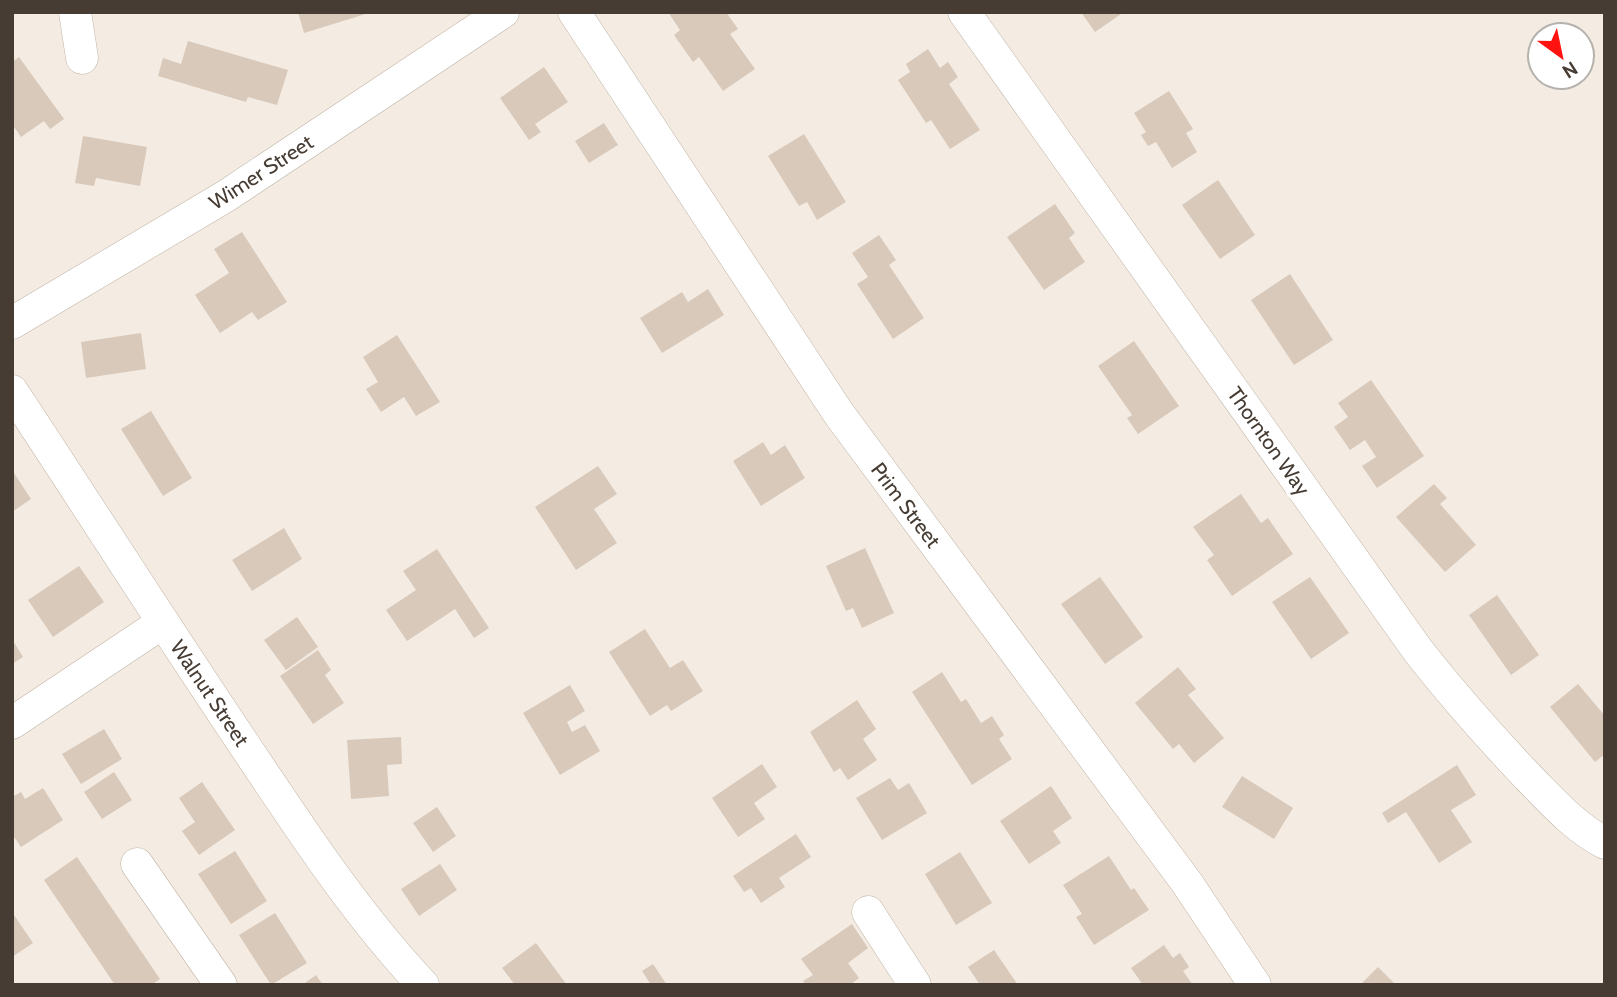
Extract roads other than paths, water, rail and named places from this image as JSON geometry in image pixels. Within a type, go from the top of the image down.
[{"type":"street","points":[[75,12],[82,58]]},
{"type":"street","name":"Wimer Street","points":[[12,323],[226,196],[503,12]]},
{"type":"street","name":"Prim Street","points":[[574,12],[839,414],[1186,883],[1255,985]]},
{"type":"street","name":"Thornton Way","points":[[964,12],[1419,652],[1488,735],[1569,819],[1587,834],[1605,843]]},
{"type":"street","name":"Walnut Street","points":[[12,391],[135,577],[162,623],[329,871],[423,985]]},
{"type":"street","points":[[12,723],[162,623]]},
{"type":"street","points":[[137,864],[221,985]]},
{"type":"street","points":[[868,912],[915,985]]}]
